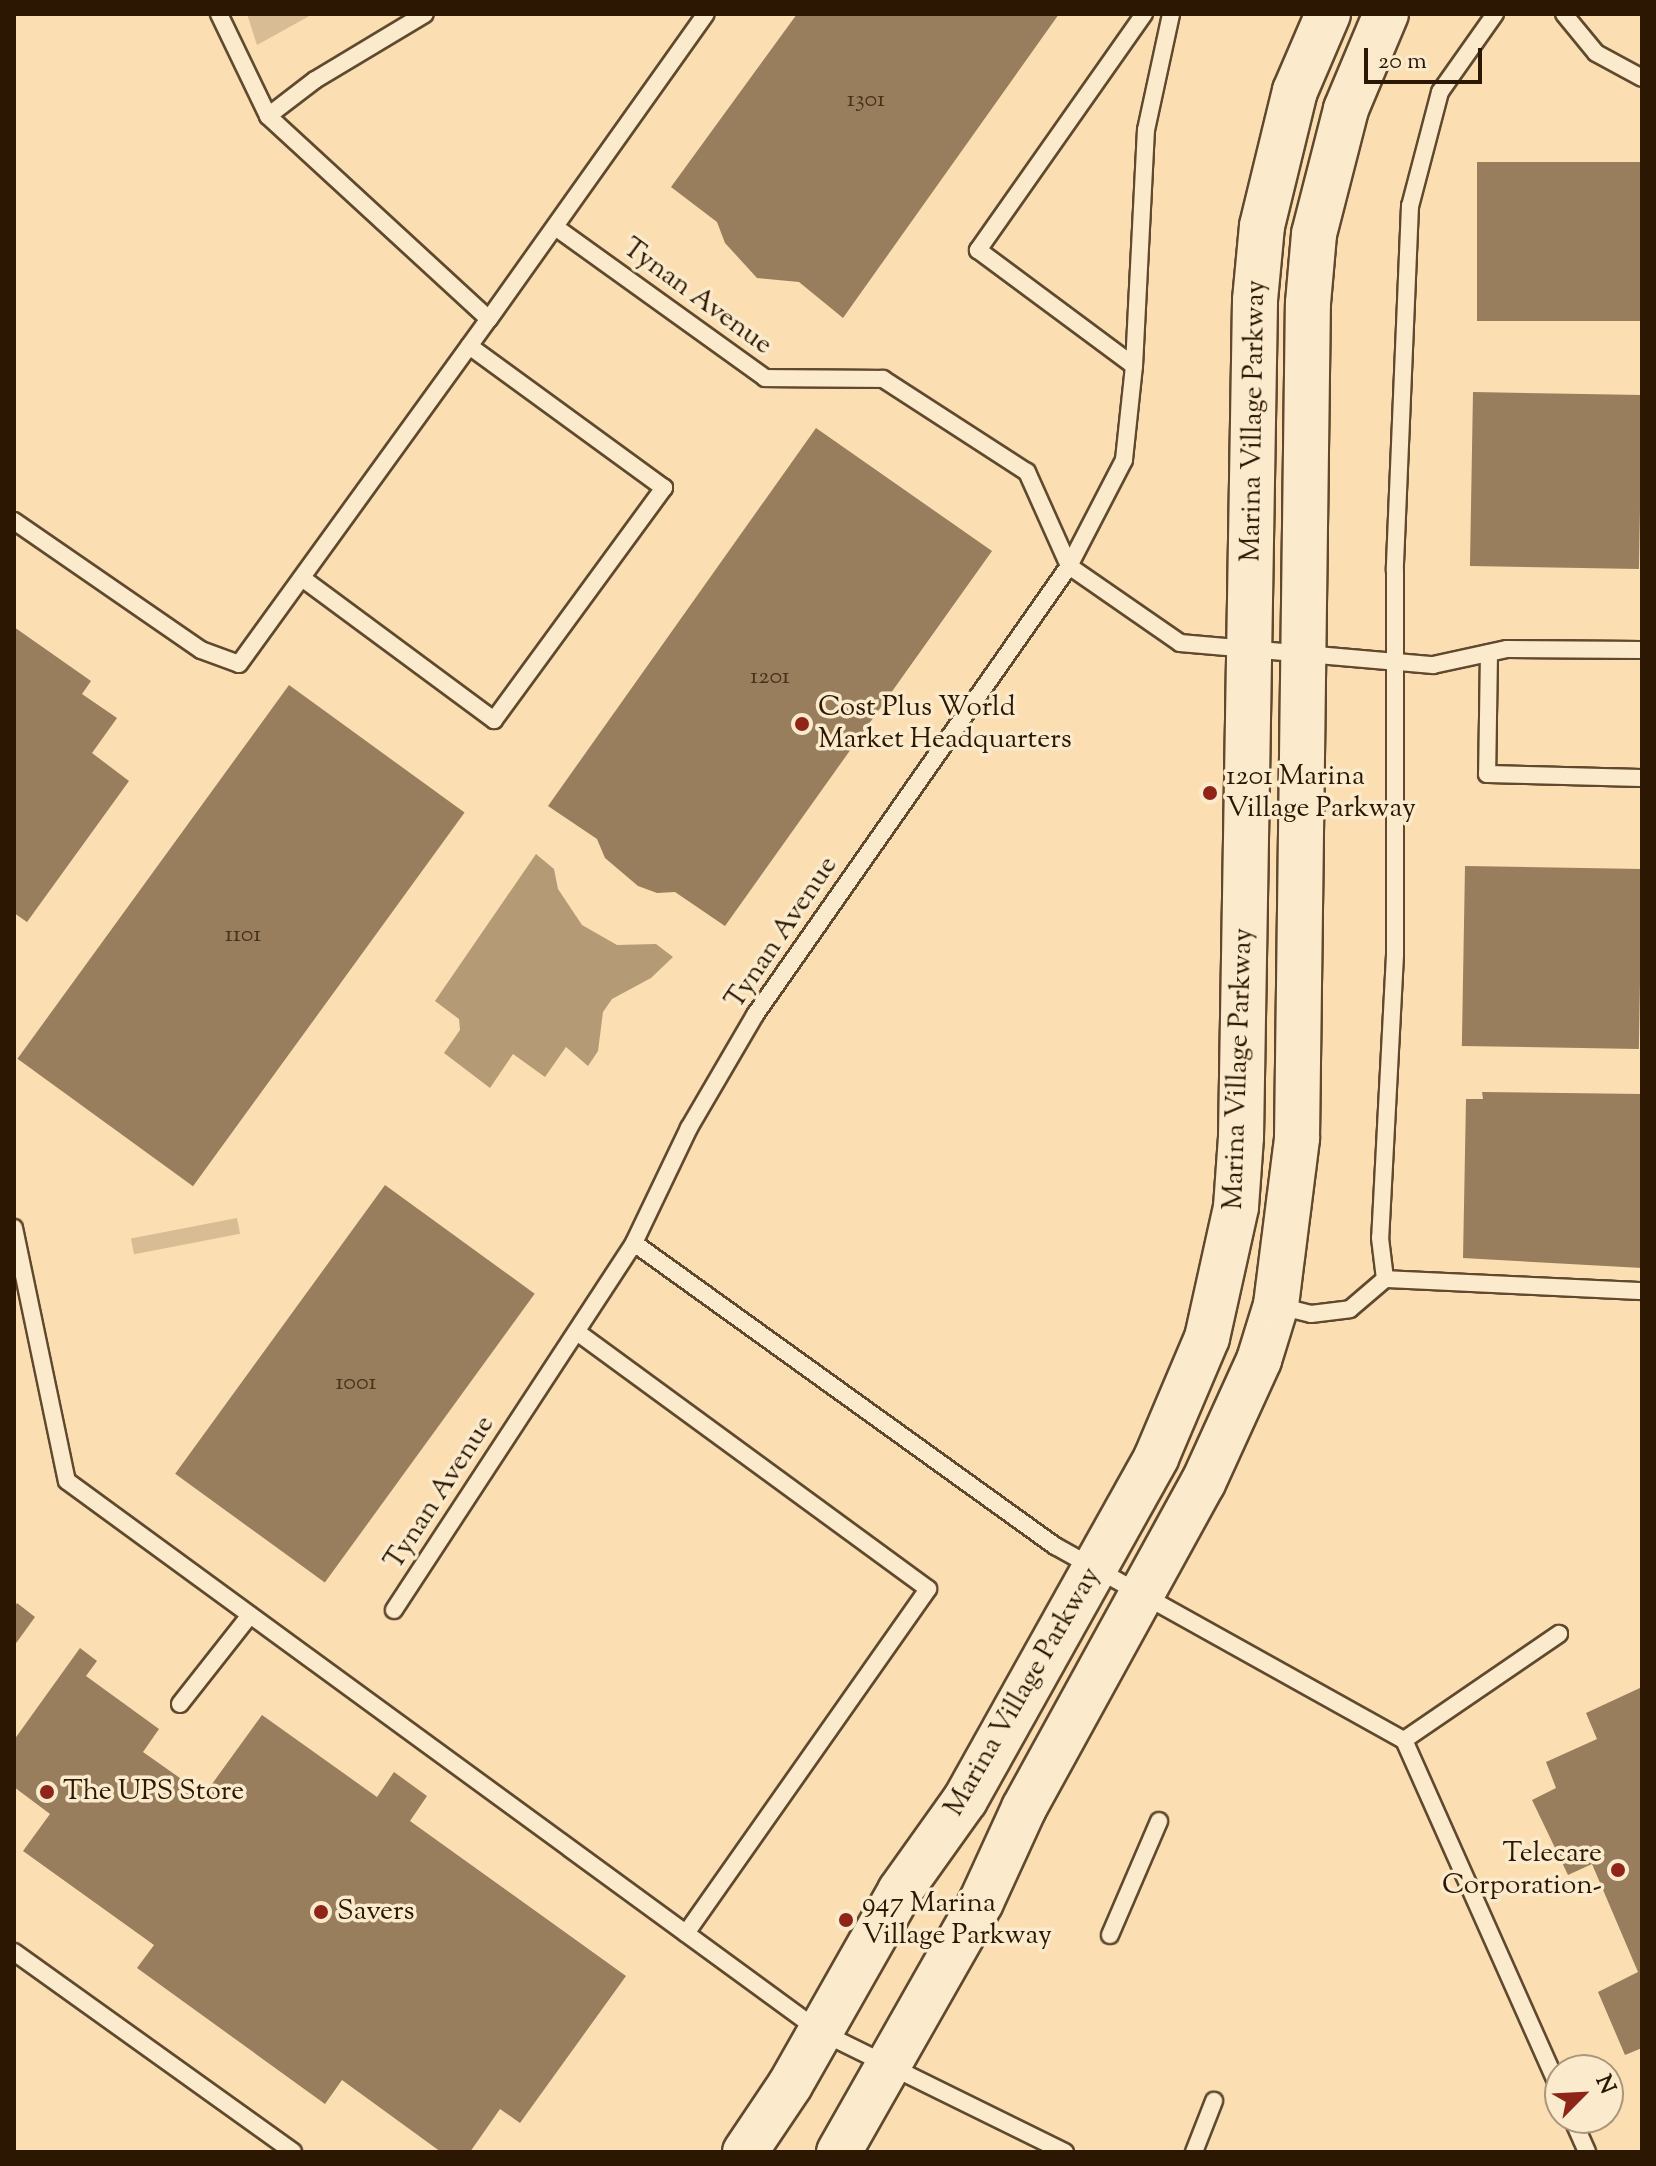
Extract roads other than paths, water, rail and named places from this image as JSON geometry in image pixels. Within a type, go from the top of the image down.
[{"type":"street","name":"Marina Village Parkway","points":[[745,2152],[821,2032],[900,1891],[965,1800],[1171,1427],[1207,1338],[1229,1246],[1241,1137],[1255,300],[1262,226],[1295,91],[1328,14]]},
{"type":"street","name":"Marina Village Parkway","points":[[839,2152],[888,2069],[1233,1421],[1276,1305],[1297,1138],[1303,653],[1314,234],[1346,109],[1386,14]]},
{"type":"lane","points":[[219,14],[268,116],[489,319]]},
{"type":"lane","points":[[268,116],[315,80],[425,14]]},
{"type":"lane","points":[[14,521],[201,650],[239,664],[469,346],[558,229],[625,123],[706,14]]},
{"type":"lane","points":[[1134,366],[978,250],[1144,14]]},
{"type":"lane","points":[[1171,14],[1146,130],[1134,366],[1124,460],[1069,566],[1180,643],[1433,665],[1489,653],[1642,650]]},
{"type":"lane","points":[[1385,1279],[1380,1238],[1395,955],[1395,661],[1410,206],[1440,92],[1495,14]]},
{"type":"lane","points":[[1564,14],[1596,53],[1642,78]]},
{"type":"lane","name":"Tynan Avenue","points":[[394,1610],[634,1243],[689,1128],[755,1015],[1069,566],[1027,472],[883,379],[765,378],[558,229]]},
{"type":"lane","points":[[302,578],[494,720],[664,488],[469,346]]},
{"type":"lane","points":[[1489,653],[1487,774],[1642,778]]},
{"type":"lane","points":[[14,1228],[67,1481],[821,2032],[888,2069],[1065,2152]]},
{"type":"lane","points":[[634,1243],[1055,1546],[1404,1740],[1544,2055]]},
{"type":"lane","points":[[1276,1305],[1311,1314],[1350,1309],[1385,1279],[1642,1291]]},
{"type":"lane","points":[[577,1332],[928,1589],[686,1933]]},
{"type":"lane","points":[[180,1704],[250,1615]]},
{"type":"lane","points":[[1404,1740],[1559,1634]]},
{"type":"lane","points":[[1110,1935],[1159,1821]]},
{"type":"lane","points":[[14,1952],[293,2152]]},
{"type":"lane","points":[[1194,2152],[1214,2101]]},
{"type":"place","name":"Cost Plus World Market Headquarters","points":[[802,724]]},
{"type":"place","name":"1201 Marina Village Parkway","points":[[1210,793]]},
{"type":"place","name":"The UPS Store","points":[[47,1792]]},
{"type":"place","name":"Telecare Corporation-","points":[[1618,1870]]},
{"type":"place","name":"Savers","points":[[321,1912]]},
{"type":"place","name":"947 Marina Village Parkway","points":[[846,1920]]}]
